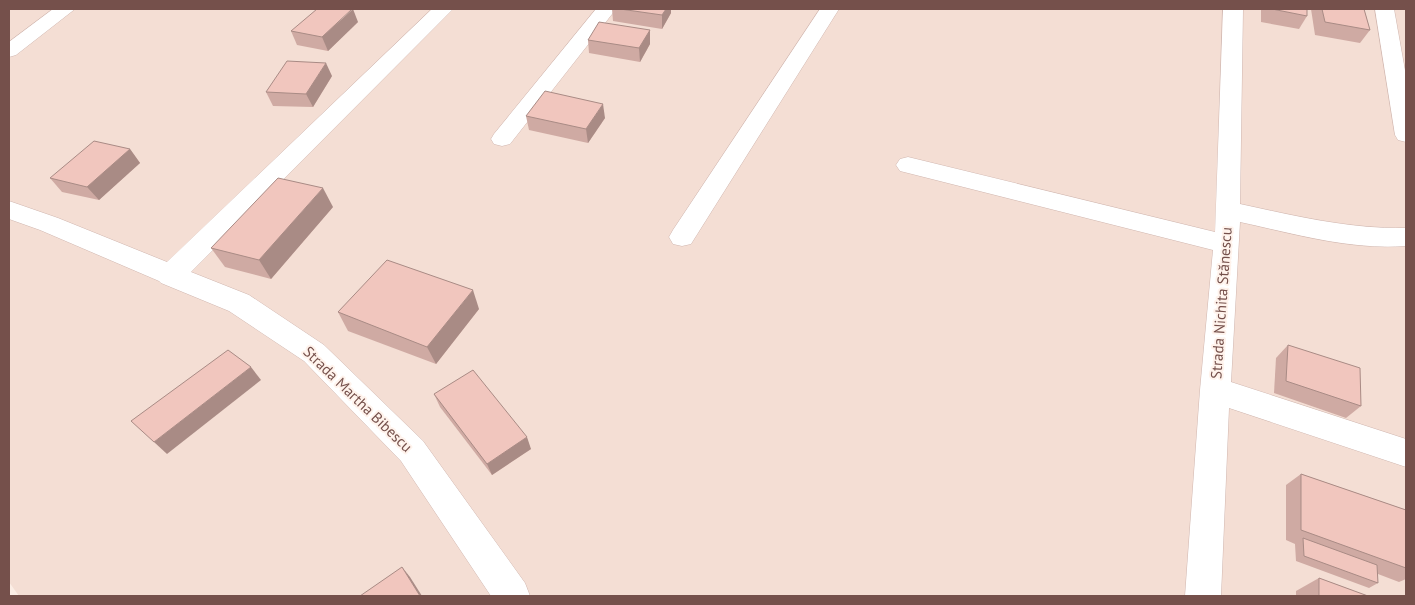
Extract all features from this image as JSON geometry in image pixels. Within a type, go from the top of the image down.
[{"type":"street","points":[[9,51],[64,9]]},
{"type":"street","points":[[170,276],[444,9]]},
{"type":"street","points":[[502,139],[606,9]]},
{"type":"street","points":[[682,237],[829,9]]},
{"type":"street","name":"Strada Nichita Stănescu","points":[[1203,596],[1215,390],[1227,244],[1233,9]]},
{"type":"street","points":[[1384,9],[1406,135]]},
{"type":"street","points":[[908,165],[1227,244]]},
{"type":"street","name":"Strada Martha Bibescu","points":[[9,210],[49,224],[170,276],[239,303],[314,353],[412,451],[512,596]]},
{"type":"street","points":[[1228,210],[1321,230],[1380,238],[1406,237]]},
{"type":"street","points":[[1215,390],[1406,453]]},
{"type":"shaded area","points":[[9,9],[1406,9],[1406,596],[19,596],[9,582]]},
{"type":"building","points":[[317,9],[352,9],[322,37],[291,31]]},
{"type":"building","points":[[620,9],[666,9],[662,15]]},
{"type":"building","points":[[1272,9],[1307,9],[1307,16]]},
{"type":"building","points":[[1322,9],[1364,9],[1370,30],[1325,22]]},
{"type":"building","points":[[599,22],[650,30],[639,48],[588,40]]},
{"type":"building","points":[[287,61],[326,63],[306,94],[266,92]]},
{"type":"building","points":[[545,91],[603,104],[586,129],[526,116]]},
{"type":"building","points":[[94,141],[130,149],[87,187],[50,178]]},
{"type":"building","points":[[278,178],[323,188],[259,260],[211,248]]},
{"type":"building","points":[[387,260],[473,290],[427,347],[338,312]]},
{"type":"building","points":[[1288,345],[1360,368],[1361,406],[1286,381]]},
{"type":"building","points":[[228,350],[251,367],[154,442],[131,421]]},
{"type":"building","points":[[473,370],[527,437],[487,464],[434,394]]},
{"type":"building","points":[[1301,474],[1406,510],[1406,568],[1301,530]]},
{"type":"building","points":[[1303,538],[1377,565],[1378,583],[1304,556]]},
{"type":"building","points":[[402,567],[420,596],[360,596]]},
{"type":"building","points":[[1319,578],[1368,596],[1319,596]]}]
